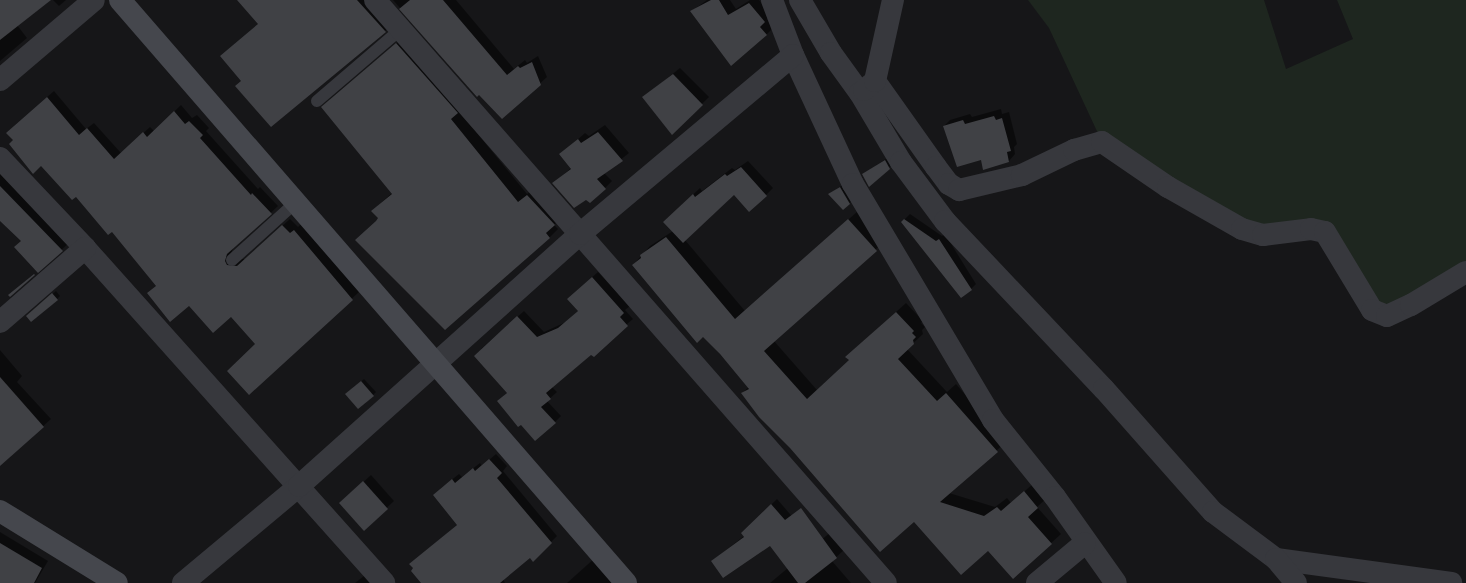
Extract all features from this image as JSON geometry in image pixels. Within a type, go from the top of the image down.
[{"type":"street","points":[[0,80],[94,0]]},
{"type":"street","points":[[120,0],[626,583]]},
{"type":"street","points":[[375,0],[886,583]]},
{"type":"street","points":[[772,0],[793,55],[853,184],[993,420],[1055,497],[1085,543],[1116,583]]},
{"type":"street","points":[[800,0],[830,53],[868,87],[949,184],[960,190],[1022,175],[1086,145],[1102,142],[1168,187],[1242,229],[1264,235],[1311,230],[1325,232],[1372,310],[1386,316],[1411,305],[1466,272]]},
{"type":"street","points":[[893,0],[868,87],[901,162],[945,221],[1104,389],[1213,512],[1276,559],[1296,583]]},
{"type":"street","points":[[183,583],[299,486],[580,234],[793,55]]},
{"type":"street","points":[[0,158],[85,248],[384,583]]},
{"type":"street","points":[[0,322],[85,248]]},
{"type":"street","points":[[0,511],[117,583]]},
{"type":"street","points":[[1037,583],[1085,543]]},
{"type":"street","points":[[1276,559],[1451,583]]},
{"type":"lane","points":[[317,101],[401,29]]},
{"type":"lane","points":[[232,260],[295,203]]},
{"type":"shaded area","points":[[1028,0],[1264,0],[1286,69],[1353,39],[1337,0],[1466,0],[1466,270],[1387,316],[1320,238],[1263,235],[1102,142],[1049,28]]},
{"type":"building","points":[[0,0],[51,0],[0,40]]},
{"type":"building","points":[[237,0],[357,0],[386,32],[271,127],[235,86],[241,81],[220,56],[258,24]]},
{"type":"building","points":[[410,0],[443,0],[507,75],[518,66],[520,68],[532,62],[541,85],[502,119],[479,95],[477,97],[399,9]]},
{"type":"building","points":[[711,0],[719,0],[728,15],[749,3],[765,22],[760,27],[767,35],[731,66],[690,11]]},
{"type":"building","points":[[396,43],[458,113],[451,119],[518,202],[527,195],[555,225],[546,233],[550,238],[445,330],[355,240],[378,218],[371,211],[392,194],[321,107]]},
{"type":"building","points":[[673,74],[703,105],[672,135],[642,97]]},
{"type":"building","points":[[47,97],[79,135],[87,128],[114,159],[143,132],[147,137],[174,111],[185,124],[189,121],[203,135],[200,138],[251,195],[252,193],[272,214],[227,254],[225,261],[227,265],[237,266],[282,225],[290,233],[294,230],[353,300],[249,395],[227,371],[255,344],[231,317],[213,333],[189,306],[170,322],[147,293],[156,286],[112,232],[108,235],[76,197],[72,200],[41,166],[33,174],[9,144],[13,140],[6,133]]},
{"type":"building","points":[[994,116],[996,120],[1002,118],[1011,151],[1007,152],[1009,162],[983,170],[981,160],[957,167],[943,126],[963,120],[965,124]]},
{"type":"building","points":[[598,132],[623,161],[597,179],[606,189],[590,203],[586,200],[574,208],[552,183],[571,169],[559,154],[578,139],[581,143]]},
{"type":"building","points":[[885,160],[890,169],[869,187],[862,174]]},
{"type":"building","points":[[741,167],[767,196],[749,212],[734,195],[683,243],[663,222],[693,194],[695,197],[725,174],[727,176]]},
{"type":"building","points":[[0,186],[63,251],[38,273],[14,247],[21,241],[0,221]]},
{"type":"building","points":[[840,187],[850,204],[843,210],[828,194]]},
{"type":"building","points":[[848,219],[877,251],[764,351],[807,399],[849,360],[845,357],[896,312],[914,331],[912,333],[916,337],[913,340],[914,344],[898,359],[937,401],[946,393],[998,452],[940,502],[984,516],[997,507],[1001,511],[1024,491],[1038,508],[1028,517],[1052,544],[1013,579],[988,551],[961,575],[914,522],[880,552],[790,448],[759,417],[741,393],[749,389],[720,354],[703,337],[697,343],[632,265],[641,258],[640,255],[666,237],[735,319]]},
{"type":"building","points":[[904,219],[936,241],[939,239],[972,290],[961,298],[901,222]]},
{"type":"building","points":[[34,274],[35,275],[10,297],[8,295]]},
{"type":"building","points":[[592,277],[624,313],[620,317],[628,326],[594,357],[591,355],[546,393],[551,399],[541,407],[556,423],[535,441],[521,425],[518,427],[497,401],[507,393],[474,356],[517,316],[537,337],[558,328],[578,311],[567,299]]},
{"type":"building","points":[[52,293],[58,300],[31,322],[26,316]]},
{"type":"building","points":[[0,377],[44,427],[0,466]]},
{"type":"building","points":[[361,381],[374,396],[358,409],[345,394]]},
{"type":"building","points":[[489,459],[502,473],[497,478],[552,543],[533,562],[530,558],[500,583],[421,583],[411,571],[413,568],[409,564],[457,525],[433,495],[452,479],[455,483],[473,468],[475,471]]},
{"type":"building","points":[[363,481],[388,509],[364,531],[339,503]]},
{"type":"building","points":[[771,504],[785,520],[801,508],[837,558],[805,583],[798,583],[770,546],[723,578],[711,561],[744,537],[741,533]]},
{"type":"building","points":[[0,543],[42,568],[34,583],[0,583]]}]
